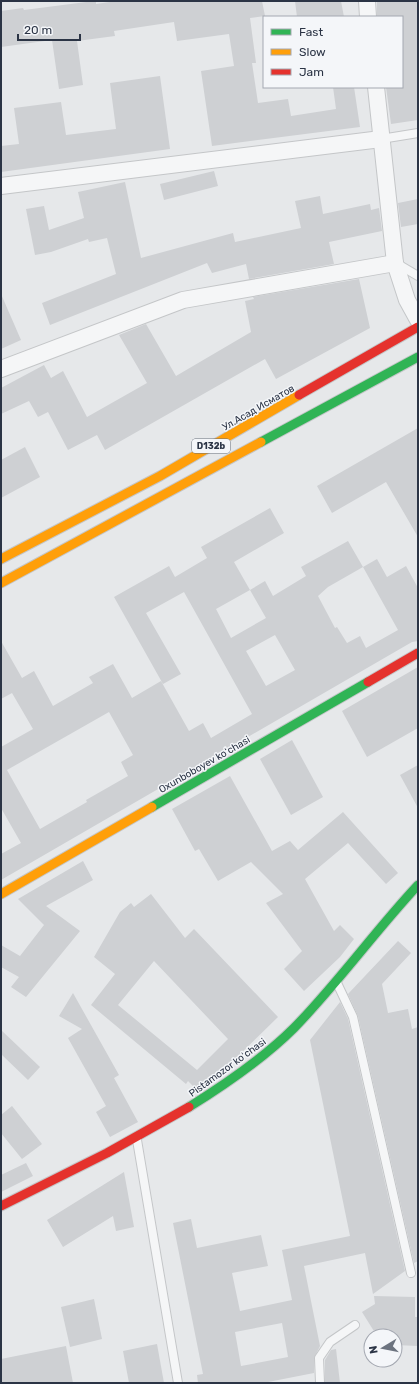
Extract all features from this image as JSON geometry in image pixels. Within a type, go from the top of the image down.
[{"type":"street","points":[[367,1],[368,16]]},
{"type":"street","points":[[376,88],[395,263],[407,300],[418,320]]},
{"type":"street","points":[[1,186],[381,139]]},
{"type":"street","points":[[1,370],[183,300],[395,263]]},
{"type":"street","name":"Ул.Асад Исматов","points":[[1,559],[160,476],[418,327]]},
{"type":"street","name":"D132b","points":[[1,583],[418,357]]},
{"type":"street","name":"Oxunboboyev koʻchasi","points":[[1,894],[418,653]]},
{"type":"street","name":"Pistamozor koʻchasi","points":[[1,1206],[136,1139],[205,1099],[273,1047],[337,982],[393,911],[418,885]]},
{"type":"lane","points":[[381,139],[418,133]]},
{"type":"lane","points":[[395,263],[418,276]]},
{"type":"lane","points":[[337,982],[353,1016],[411,1273]]},
{"type":"lane","points":[[136,1139],[178,1383]]},
{"type":"lane","points":[[320,1383],[319,1358],[330,1342],[355,1325]]},
{"type":"building","points":[[96,1],[96,4],[116,1],[262,1],[265,16],[250,18],[256,63],[252,63],[258,103],[288,99],[291,116],[336,109],[333,88],[354,88],[360,127],[212,146],[201,71],[234,66],[229,34],[177,41],[174,22],[114,31],[115,36],[77,41],[83,85],[59,89],[52,40],[1,47],[1,11],[23,8],[24,10]]},
{"type":"building","points":[[295,1],[341,1],[344,16],[297,16]]},
{"type":"building","points":[[377,1],[418,1],[418,120],[391,124],[386,88],[403,88],[403,16],[377,16]]},
{"type":"building","points":[[160,76],[170,149],[1,172],[1,146],[19,144],[14,108],[61,102],[66,135],[116,129],[110,83]]},
{"type":"building","points":[[214,171],[218,186],[164,200],[160,184]]},
{"type":"building","points":[[125,182],[141,258],[233,233],[235,242],[301,228],[295,201],[320,196],[323,214],[370,204],[371,210],[379,208],[382,231],[329,242],[334,264],[249,279],[246,264],[212,273],[207,263],[50,325],[42,303],[116,274],[107,238],[89,242],[88,239],[51,252],[35,255],[26,209],[44,206],[49,230],[84,218],[78,192]]},
{"type":"building","points":[[418,199],[418,224],[401,227],[398,203]]},
{"type":"building","points":[[359,279],[370,328],[276,379],[265,359],[105,450],[97,435],[68,450],[48,412],[38,417],[29,401],[1,414],[1,388],[44,365],[51,378],[63,371],[87,417],[147,383],[119,335],[146,324],[176,376],[251,332],[245,301],[254,299],[253,297]]},
{"type":"building","points":[[1,294],[21,340],[1,349]]},
{"type":"building","points":[[418,428],[418,537],[386,482],[332,513],[317,486]]},
{"type":"building","points":[[25,447],[40,477],[1,498],[1,460]]},
{"type":"building","points":[[270,508],[284,533],[234,562],[250,590],[265,581],[273,596],[306,576],[301,567],[348,541],[363,567],[377,559],[387,577],[406,566],[418,588],[418,641],[412,642],[1,880],[1,854],[21,843],[1,808],[1,747],[33,729],[12,693],[1,699],[1,641],[22,678],[34,671],[53,706],[93,683],[89,677],[113,664],[132,698],[161,681],[189,731],[203,723],[211,738],[252,714],[184,592],[146,613],[181,674],[163,684],[114,597],[169,566],[175,577],[207,558],[201,547]],"holes":[[[363,567],[398,630],[366,648],[360,636],[347,643],[337,627],[335,628],[318,596],[328,587]],[[250,590],[266,618],[231,638],[216,609]],[[275,635],[295,670],[266,686],[246,651]],[[109,712],[133,755],[121,762],[128,776],[40,829],[7,770]]]},
{"type":"building","points":[[418,667],[418,728],[367,757],[342,711]]},
{"type":"building","points":[[292,740],[323,797],[291,815],[260,759]]},
{"type":"building","points":[[418,765],[418,808],[400,775]]},
{"type":"building","points":[[230,776],[272,851],[290,841],[298,850],[343,812],[398,873],[386,884],[348,843],[305,879],[334,931],[340,925],[354,939],[340,957],[304,991],[284,969],[302,951],[266,903],[283,894],[251,862],[218,881],[199,849],[195,851],[172,809]]},
{"type":"building","points":[[83,861],[93,880],[46,906],[80,931],[26,997],[11,987],[19,977],[1,967],[1,945],[20,956],[44,925],[18,899]]},
{"type":"building","points":[[151,894],[185,938],[194,929],[278,1017],[226,1068],[195,1088],[188,1081],[186,1084],[91,1005],[115,974],[94,957],[120,912],[131,903],[134,907]],"holes":[[[154,961],[228,1039],[197,1070],[118,1005]]]},
{"type":"building","points":[[398,941],[411,953],[382,984],[388,1013],[408,1009],[412,1029],[418,1027],[418,1261],[414,1263],[358,1016],[348,994]]},
{"type":"building","points":[[73,993],[119,1075],[114,1078],[138,1122],[110,1137],[96,1112],[106,1106],[68,1038],[82,1029],[59,1016]]},
{"type":"building","points":[[340,1002],[348,1019],[405,1271],[373,1294],[365,1253],[304,1266],[320,1346],[314,1358],[314,1373],[263,1383],[198,1383],[197,1375],[203,1374],[173,1223],[191,1219],[197,1248],[261,1235],[268,1266],[232,1273],[240,1311],[292,1300],[282,1250],[350,1236],[310,1040]],"holes":[[[282,1323],[288,1357],[241,1366],[235,1332]]]},
{"type":"building","points":[[1,1030],[40,1067],[28,1080],[1,1054]]},
{"type":"building","points":[[12,1106],[42,1144],[22,1159],[1,1133],[1,1115]]},
{"type":"building","points":[[26,1163],[33,1176],[1,1192],[1,1175]]},
{"type":"building","points":[[124,1172],[134,1227],[116,1231],[113,1216],[63,1247],[47,1220]]},
{"type":"building","points":[[374,1296],[415,1297],[415,1317],[418,1317],[418,1346],[403,1345],[403,1328],[372,1328],[362,1312],[375,1304]]},
{"type":"building","points":[[94,1299],[102,1339],[70,1347],[61,1307]]},
{"type":"building","points":[[157,1344],[164,1383],[129,1383],[123,1351]]},
{"type":"building","points":[[66,1346],[73,1383],[1,1383],[1,1359]]},
{"type":"building","points":[[336,1349],[340,1383],[325,1383],[325,1360],[331,1350]]},
{"type":"traffic: fast","points":[[261,442],[418,357]]},
{"type":"traffic: fast","points":[[152,807],[368,682]]},
{"type":"traffic: fast","points":[[189,1107],[244,1070],[270,1050],[294,1028],[326,993],[418,885]]},
{"type":"traffic: slow","points":[[1,559],[160,476],[299,395]]},
{"type":"traffic: slow","points":[[1,583],[261,442]]},
{"type":"traffic: slow","points":[[1,894],[152,807]]},
{"type":"traffic: jam","points":[[299,395],[418,327]]},
{"type":"traffic: jam","points":[[368,682],[418,653]]},
{"type":"traffic: jam","points":[[1,1206],[107,1153],[189,1107]]}]
